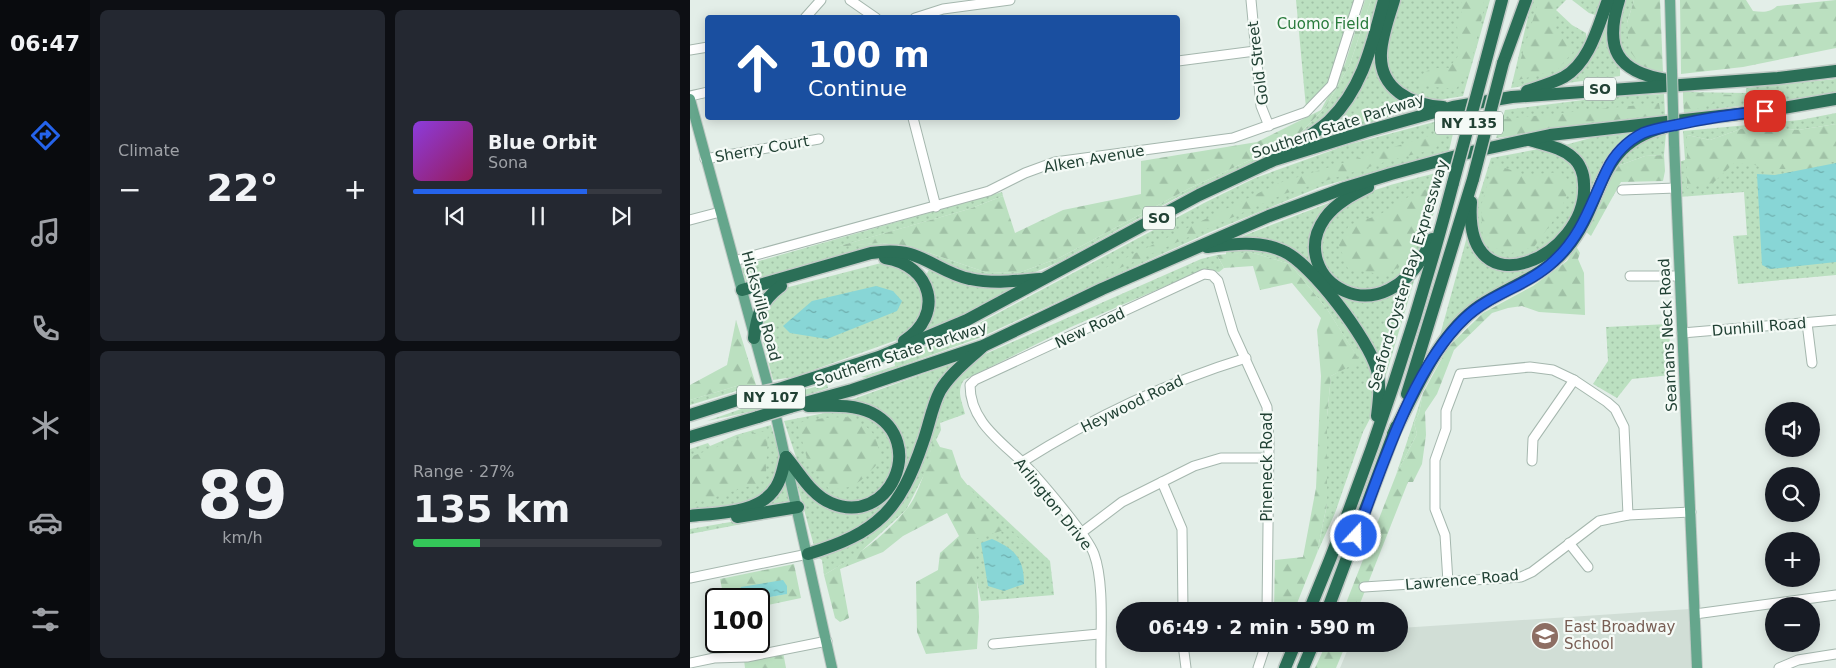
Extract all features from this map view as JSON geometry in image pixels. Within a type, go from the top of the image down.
[{"type":"highway","points":[[1274,160],[1312,135],[1343,106],[1354,89],[1368,59],[1384,0]]},
{"type":"highway","points":[[1394,0],[1381,54],[1382,65],[1388,81],[1401,95],[1416,103],[1452,107]]},
{"type":"highway","points":[[1485,64],[1495,0]]},
{"type":"highway","name":"Seaford-Oyster Bay Expressway","points":[[1312,602],[1408,343],[1448,205],[1502,0]]},
{"type":"highway","name":"NY 135","points":[[1329,602],[1393,434],[1429,326],[1473,179],[1520,0]]},
{"type":"highway","points":[[1503,63],[1526,0]]},
{"type":"highway","points":[[1512,96],[1571,73],[1584,58],[1608,0]]},
{"type":"highway","points":[[1619,0],[1614,16],[1612,33],[1614,44],[1623,62],[1639,74],[1689,84]]},
{"type":"highway","name":"Southern State Parkway","points":[[690,415],[879,357],[967,320],[1199,195],[1274,160],[1452,107],[1512,96],[1778,78],[1836,70]]},
{"type":"highway","name":"Southern State Parkway","points":[[690,437],[852,390],[983,346],[1192,249],[1306,202],[1391,174],[1528,139],[1613,126],[1714,116],[1836,99]]},
{"type":"highway","points":[[1393,434],[1436,355],[1464,318],[1493,298],[1542,272],[1567,248],[1590,210],[1607,169],[1627,144],[1644,133],[1714,116]]},
{"type":"highway","points":[[1473,179],[1471,232],[1482,253],[1493,261],[1506,265],[1526,263],[1544,255],[1556,246],[1574,224],[1584,199],[1584,181],[1580,167],[1572,156],[1555,147],[1528,139]]},
{"type":"highway","points":[[1391,174],[1346,198],[1331,212],[1321,226],[1316,244],[1319,264],[1326,277],[1340,289],[1355,296],[1367,296],[1385,292],[1399,284],[1421,261],[1448,205]]},
{"type":"highway","points":[[1192,249],[1246,244],[1268,246],[1289,254],[1308,269],[1356,332],[1374,360],[1380,389],[1372,444]]},
{"type":"highway","points":[[743,292],[871,253],[892,251],[910,254],[950,274],[970,279],[994,283],[1045,278]]},
{"type":"highway","points":[[743,292],[781,286],[880,257],[906,263],[924,281],[928,293],[927,314],[917,333],[879,357]]},
{"type":"highway","points":[[754,338],[760,309],[768,296],[781,286]]},
{"type":"highway","points":[[808,554],[856,536],[893,507],[913,472],[940,392],[953,374],[983,346]]},
{"type":"highway","points":[[786,457],[814,492],[831,504],[843,507],[860,507],[879,498],[888,490],[896,476],[900,460],[894,436],[885,423],[872,413],[845,406],[790,407]]},
{"type":"highway","points":[[690,516],[741,510],[765,499],[779,482],[786,457]]},
{"type":"highway","points":[[690,524],[798,507]]},
{"type":"highway","points":[[1285,668],[1292,652]]},
{"type":"highway","points":[[1303,668],[1310,652]]},
{"type":"main road","name":"Seamans Neck Road","points":[[1670,0],[1679,276],[1697,668]]},
{"type":"main road","name":"Hicksville Road","points":[[690,97],[786,457],[832,668]]},
{"type":"street","points":[[808,15],[821,0]]},
{"type":"street","points":[[924,15],[943,9],[1010,0]]},
{"type":"street","name":"Gold Street","points":[[1251,0],[1261,106],[1269,126]]},
{"type":"street","name":"Alken Avenue","points":[[734,261],[989,191],[1025,173],[1055,162],[1233,138],[1306,112],[1332,85],[1359,0]]},
{"type":"street","points":[[852,1],[872,15]]},
{"type":"street","points":[[690,50],[705,48]]},
{"type":"street","points":[[1180,61],[1255,51]]},
{"type":"street","points":[[690,97],[705,93]]},
{"type":"street","points":[[914,120],[936,207]]},
{"type":"street","name":"Sherry Court","points":[[705,159],[819,138]]},
{"type":"street","points":[[1622,190],[1676,188]]},
{"type":"street","points":[[690,220],[720,212]]},
{"type":"street","name":"New Road","points":[[970,385],[975,380],[1204,274],[1212,275]]},
{"type":"street","name":"Pineneck Road","points":[[1212,275],[1218,281],[1234,332],[1267,406],[1267,602]]},
{"type":"street","points":[[1630,276],[1679,276]]},
{"type":"street","name":"Dunhill Road","points":[[1682,333],[1836,320]]},
{"type":"street","points":[[1807,323],[1812,363]]},
{"type":"street","name":"Heywood Road","points":[[1022,462],[1060,438],[1198,372],[1246,358]]},
{"type":"street","points":[[1448,582],[1445,535],[1436,510],[1435,460],[1446,429],[1446,411],[1460,374],[1530,367],[1553,370],[1574,380],[1607,402],[1623,421],[1628,515]]},
{"type":"street","points":[[1532,461],[1533,439],[1574,380]]},
{"type":"street","name":"Arlington Drive","points":[[970,385],[978,417],[986,428],[1022,462],[1081,533],[1094,555],[1099,575],[1101,668]]},
{"type":"street","points":[[1081,533],[1122,502],[1210,460],[1268,458]]},
{"type":"street","points":[[1162,482],[1182,530],[1183,602]]},
{"type":"street","name":"Lawrence Road","points":[[1364,587],[1521,576],[1532,572],[1599,522],[1628,515],[1691,512]]},
{"type":"street","points":[[1569,543],[1588,567]]},
{"type":"street","points":[[690,578],[808,554]]},
{"type":"street","points":[[1695,614],[1836,595]]},
{"type":"street","points":[[992,644],[1100,634]]},
{"type":"street","points":[[690,662],[714,658],[747,657],[827,640]]},
{"type":"street","points":[[1185,652],[1186,668]]},
{"type":"street","points":[[1258,668],[1263,652]]},
{"type":"street","points":[[1779,668],[1798,660],[1836,654]]},
{"type":"shaded area","name":"East Broadway School","points":[[1690,609],[1692,668],[1340,668],[1347,652],[1408,652],[1408,627]]},
{"type":"green space","name":"Cuomo Field","points":[[1296,0],[1356,0],[1329,83],[1306,108]]},
{"type":"green space","points":[[1365,0],[1371,0],[1350,64],[1326,107],[1293,140],[1188,189],[1059,258],[1021,272],[988,273],[909,246],[878,243],[836,247],[969,209],[1003,196],[1015,233],[1063,210],[1141,194],[1141,161],[1257,142],[1321,110],[1345,64]]},
{"type":"green space","points":[[1371,0],[1379,0],[1361,64],[1346,95],[1317,127],[1288,146],[1178,197],[1059,262],[1033,273],[1011,278],[986,279],[906,250],[746,281],[742,269],[745,265],[1002,192],[1003,196],[969,209],[840,246],[878,243],[909,246],[988,273],[1021,272],[1059,258],[1188,189],[1293,140],[1326,107],[1350,64]]},
{"type":"green space","points":[[1397,0],[1490,0],[1463,96],[1431,100],[1412,97],[1396,85],[1389,75],[1384,59],[1384,49]]},
{"type":"green space","points":[[1461,0],[1484,0],[1483,13],[1469,71],[1456,89],[1416,83],[1422,75],[1430,70],[1449,68],[1458,56],[1457,23],[1462,11]]},
{"type":"green space","points":[[1532,0],[1566,0],[1556,10],[1572,25],[1586,33],[1586,42],[1572,64],[1558,77],[1541,83],[1511,88]]},
{"type":"green space","points":[[1539,0],[1556,0],[1554,2],[1554,27],[1573,52],[1557,70],[1514,81]]},
{"type":"green space","points":[[1572,0],[1602,0],[1595,15],[1589,13]]},
{"type":"green space","points":[[1626,0],[1634,0],[1627,23],[1643,68],[1663,73],[1663,75],[1640,71],[1630,65],[1619,49],[1618,30]]},
{"type":"green space","points":[[1634,0],[1660,0],[1663,73],[1643,68],[1629,50],[1627,23]]},
{"type":"green space","points":[[1680,0],[1746,0],[1753,11],[1763,12],[1772,10],[1777,6],[1836,0],[1836,48],[1743,67],[1681,74]]},
{"type":"green space","points":[[1602,25],[1610,34],[1616,48],[1620,76],[1567,83],[1565,80]]},
{"type":"green space","points":[[1377,60],[1388,90],[1406,105],[1407,111],[1312,141],[1370,61]]},
{"type":"green space","points":[[1836,79],[1836,94],[1684,113],[1683,92],[1746,93],[1746,88]]},
{"type":"green space","points":[[1683,92],[1747,96],[1741,100],[1719,102],[1684,113]]},
{"type":"green space","points":[[1664,94],[1665,115],[1496,138],[1505,110],[1607,97]]},
{"type":"green space","points":[[1659,103],[1661,115],[1595,122],[1498,137],[1504,119]]},
{"type":"green space","points":[[1836,113],[1836,124],[1798,130],[1749,126],[1710,140],[1687,135],[1687,160],[1836,140],[1836,275],[1738,284],[1733,236],[1747,235],[1744,192],[1679,197],[1678,162],[1685,160],[1683,131],[1800,120]]},
{"type":"green space","points":[[1457,116],[1449,151],[1320,187],[1210,232],[979,338],[867,378],[861,377],[895,366],[894,360],[972,327],[1206,202],[1255,178],[1347,145]]},
{"type":"green space","points":[[1836,124],[1836,161],[1809,169],[1764,169],[1755,165],[1734,163],[1713,183],[1687,188],[1687,135],[1710,140],[1749,126],[1798,130]]},
{"type":"green space","points":[[1451,129],[1435,149],[1391,160],[1284,194],[1100,277],[1099,271],[1279,183]]},
{"type":"green space","points":[[1634,132],[1634,135],[1587,199],[1576,153],[1565,145],[1598,136]]},
{"type":"green space","points":[[1666,133],[1664,155],[1645,156],[1612,168],[1637,141]]},
{"type":"green space","points":[[1544,148],[1558,152],[1578,171],[1581,195],[1563,235],[1541,254],[1518,262],[1499,260],[1483,249],[1473,230],[1476,206],[1491,158]]},
{"type":"green space","points":[[1664,155],[1665,171],[1663,181],[1621,182],[1591,236],[1586,232],[1603,197],[1612,168],[1645,156]]},
{"type":"green space","points":[[1493,164],[1526,175],[1561,172],[1571,183],[1561,210],[1534,247],[1508,254],[1483,242],[1481,206]]},
{"type":"green space","points":[[1443,171],[1430,226],[1412,263],[1400,277],[1386,287],[1359,292],[1343,287],[1334,280],[1322,260],[1320,248],[1320,237],[1324,226],[1331,216],[1343,206],[1370,192]]},
{"type":"green space","points":[[1436,185],[1432,217],[1408,261],[1386,275],[1348,269],[1339,245],[1349,225],[1379,215],[1410,196]]},
{"type":"green space","points":[[1339,199],[1332,206],[1313,268],[1243,239],[1243,236]]},
{"type":"green space","points":[[1468,233],[1470,242],[1478,256],[1492,267],[1500,270],[1517,271],[1547,260],[1545,267],[1439,339]]},
{"type":"green space","points":[[1576,246],[1580,253],[1578,259],[1584,273],[1585,315],[1539,312],[1522,306],[1508,308],[1492,313],[1454,350],[1437,394],[1425,412],[1426,435],[1422,464],[1413,482],[1408,482],[1361,602],[1347,602],[1396,475],[1417,434],[1414,423],[1419,413],[1423,393],[1448,347],[1483,313],[1533,286],[1567,261]]},
{"type":"green space","points":[[1241,248],[1279,252],[1307,271],[1364,350],[1371,363],[1375,409],[1363,432],[1335,513],[1317,553],[1327,504],[1327,416],[1331,376],[1359,360],[1327,309],[1290,264],[1250,252],[1226,255],[1226,250]]},
{"type":"green space","points":[[1250,252],[1290,264],[1327,309],[1360,361],[1331,376],[1327,416],[1327,504],[1317,553],[1298,602],[1274,602],[1275,560],[1303,557],[1316,488],[1321,376],[1317,330],[1321,318],[1292,283],[1260,290],[1253,266],[1224,268],[1217,255]]},
{"type":"green space","points":[[1217,255],[1224,268],[1219,272],[1205,269],[1071,327],[964,380],[960,392],[965,414],[940,423],[941,430],[936,440],[934,437],[926,471],[906,510],[856,556],[824,575],[822,560],[819,558],[821,556],[859,541],[885,521],[905,499],[926,449],[945,391],[967,365],[983,355],[1201,259]]},
{"type":"green space","points":[[885,262],[916,279],[924,299],[922,316],[905,337],[794,377],[773,380],[760,330],[765,305],[785,288]]},
{"type":"green space","points":[[930,268],[1011,287],[1012,291],[924,335],[922,332],[925,277]]},
{"type":"green space","points":[[1412,278],[1414,281],[1382,388],[1335,290],[1349,297]]},
{"type":"green space","points":[[736,320],[756,385],[740,385],[690,400],[690,385],[727,365]]},
{"type":"green space","points":[[1669,324],[1671,375],[1632,379],[1617,398],[1593,384],[1608,361],[1606,327]]},
{"type":"green space","points":[[956,362],[901,491],[870,525],[814,546],[794,473],[812,494],[827,507],[845,512],[854,511],[864,506],[899,479],[894,430],[848,401]]},
{"type":"green space","points":[[827,384],[828,388],[783,403],[780,396]]},
{"type":"green space","points":[[740,385],[756,385],[690,405],[690,400]]},
{"type":"green space","points":[[1423,393],[1419,413],[1414,423],[1417,434],[1396,475]]},
{"type":"green space","points":[[761,402],[763,409],[707,421]]},
{"type":"green space","points":[[835,411],[858,413],[875,420],[890,434],[895,448],[887,487],[868,502],[845,505],[825,498],[798,463],[784,421]]},
{"type":"green space","points":[[846,417],[862,424],[872,432],[878,444],[880,461],[852,486],[829,489],[807,458],[797,423],[824,418]]},
{"type":"green space","points":[[771,425],[781,459],[771,490],[745,505],[690,514],[690,449],[708,443],[710,446],[736,435]]},
{"type":"green space","points":[[757,432],[768,432],[766,472],[759,483],[690,505],[690,457]]},
{"type":"green space","points":[[934,436],[940,447],[952,450],[961,477],[993,517],[1032,549],[1001,531],[975,539],[979,617],[977,649],[926,654],[917,632],[916,582],[938,570],[940,553],[959,536],[947,513],[903,536],[883,552],[840,569],[849,618],[840,622],[835,618],[824,575],[867,547],[905,511],[919,486],[927,465]]},
{"type":"green space","points":[[786,481],[791,503],[760,507],[780,492]]},
{"type":"green space","points":[[957,485],[969,485],[1050,561],[1054,595],[981,601]]},
{"type":"green space","points":[[782,513],[784,516],[690,534],[690,529]]},
{"type":"green space","points":[[794,564],[801,598],[770,605],[770,597],[786,594],[770,594],[770,588],[722,588],[720,579]]},
{"type":"green space","points":[[783,652],[786,668],[745,668],[744,660]]},
{"type":"green space","points":[[1322,652],[1343,652],[1336,668],[1315,668]]},
{"type":"water","points":[[1836,163],[1836,262],[1770,269],[1762,265],[1757,174],[1775,175]]},
{"type":"water","points":[[876,286],[893,291],[902,301],[897,311],[827,339],[790,333],[783,326],[812,301]]},
{"type":"water","points":[[992,539],[1007,547],[1017,556],[1024,575],[1024,584],[1004,591],[988,586],[981,543]]},
{"type":"water","points":[[783,580],[787,586],[787,594],[770,597],[770,588],[741,587]]},
{"type":"place","name":"East Broadway School","points":[[1545,636]]},
{"type":"route","points":[[1356,536],[1393,434],[1439,349],[1464,318],[1493,298],[1542,272],[1567,248],[1590,210],[1607,169],[1616,154],[1644,133],[1714,116],[1765,111]]}]
